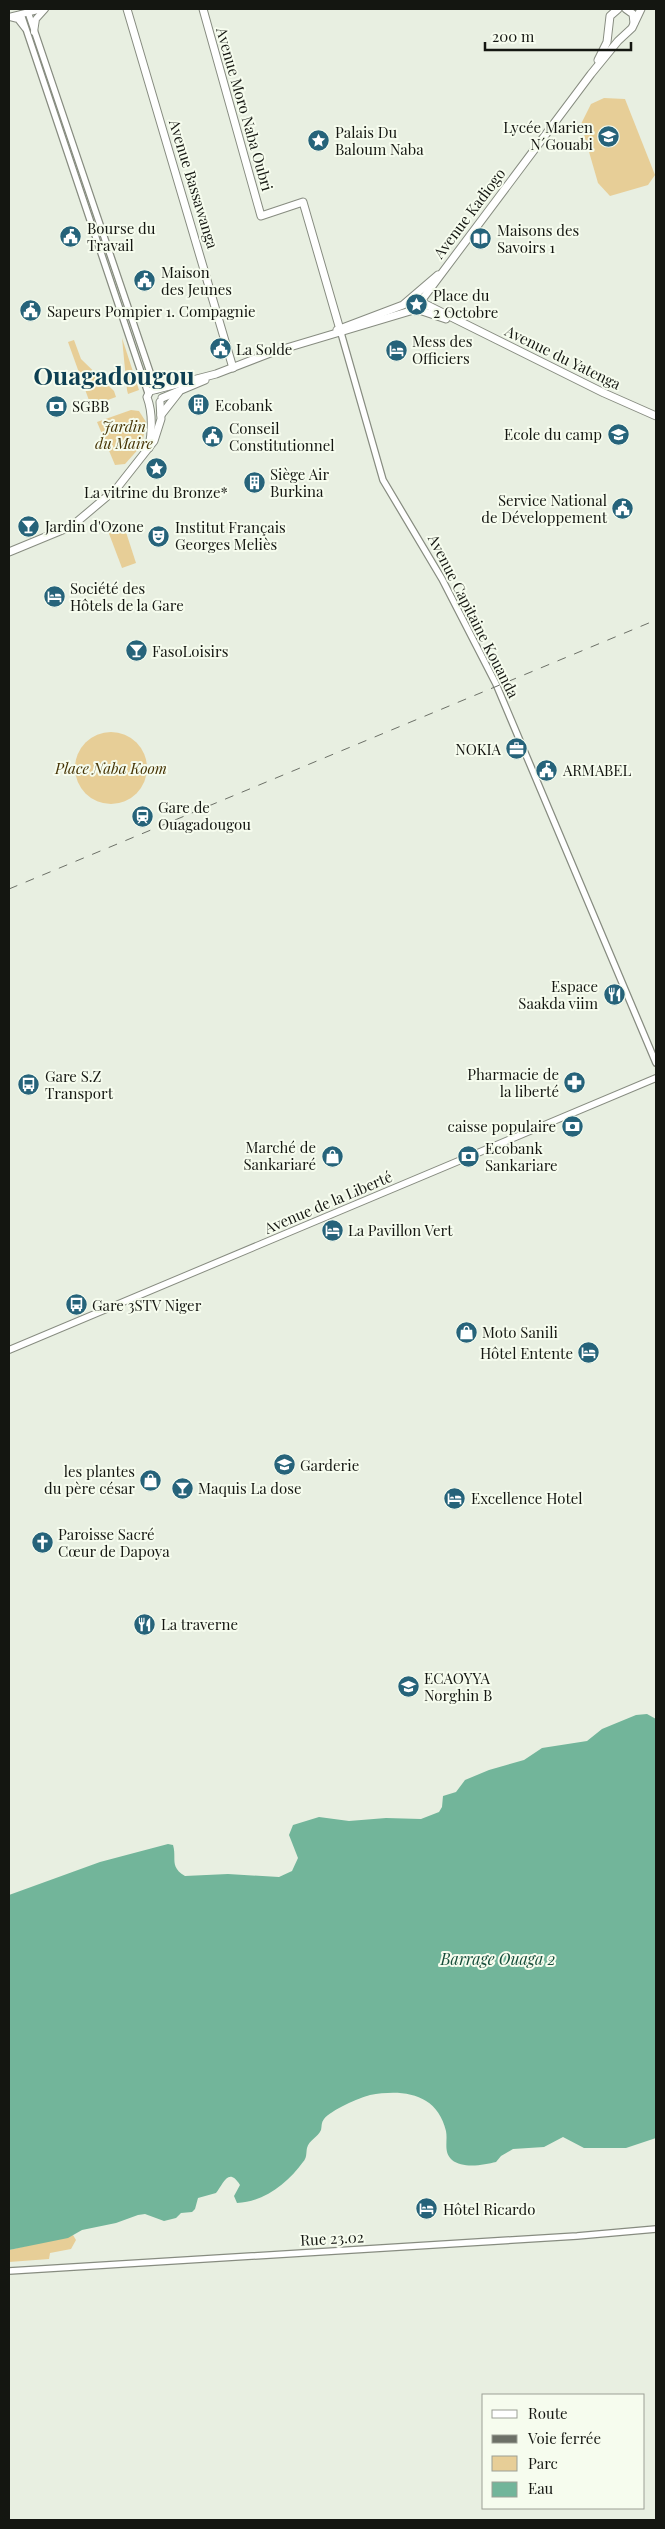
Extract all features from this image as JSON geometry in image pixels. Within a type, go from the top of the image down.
[{"type":"main road","points":[[9,17],[42,9]]},
{"type":"main road","points":[[34,32],[36,19],[46,9]]},
{"type":"main road","name":"Avenue Bassawanga","points":[[127,9],[233,368]]},
{"type":"main road","name":"Avenue Moro Naba Oubri","points":[[203,9],[261,216],[303,202]]},
{"type":"main road","points":[[618,9],[610,20],[616,31],[627,32]]},
{"type":"main road","points":[[626,9],[633,14],[634,23]]},
{"type":"main road","points":[[634,23],[641,9]]},
{"type":"main road","points":[[9,17],[18,20],[26,28]]},
{"type":"main road","name":"Avenue Kadiogo","points":[[591,74],[607,42],[610,20]]},
{"type":"main road","name":"Avenue Kadiogo","points":[[414,309],[591,74],[634,23]]},
{"type":"main road","name":"Avenue Capitaine Kouanda","points":[[303,202],[341,331]]},
{"type":"main road","name":"Avenue Kadiogo","points":[[411,299],[442,272]]},
{"type":"main road","points":[[341,331],[403,305],[411,299]]},
{"type":"main road","points":[[411,299],[409,305],[414,309]]},
{"type":"main road","name":"Avenue du Yatenga","points":[[411,299],[421,302],[458,322],[656,416]]},
{"type":"main road","points":[[149,448],[150,403],[147,399],[148,393],[216,374],[273,352],[414,309]]},
{"type":"main road","name":"Avenue du Yatenga","points":[[414,309],[458,322]]},
{"type":"main road","points":[[150,403],[156,404],[216,374]]},
{"type":"main road","points":[[9,552],[79,522],[125,479],[149,448],[157,432],[161,416],[161,400],[157,390]]},
{"type":"main road","points":[[161,416],[179,392]]},
{"type":"main road","name":"Avenue de la Liberté","points":[[9,1350],[656,1078]]},
{"type":"street","points":[[608,9],[610,20]]},
{"type":"street","points":[[25,13],[26,28],[36,50],[157,390]]},
{"type":"street","points":[[25,13],[34,32],[36,50],[148,393]]},
{"type":"street","points":[[123,318],[131,316]]},
{"type":"street","name":"Avenue Capitaine Kouanda","points":[[341,331],[383,480],[442,579],[496,684],[656,1063]]},
{"type":"street","name":"Rue 23.02","points":[[9,2271],[585,2235],[656,2228]]},
{"type":"green space","points":[[604,98],[625,99],[655,175],[648,185],[610,196],[598,183],[581,124],[591,104]]},
{"type":"green space","points":[[122,338],[139,390],[128,394],[127,390]]},
{"type":"green space","points":[[74,340],[81,359],[114,391],[116,397],[91,406],[68,342]]},
{"type":"green space","name":"Jardin du Maire","points":[[131,410],[139,411],[146,422],[142,445],[125,464],[115,465],[97,422]]},
{"type":"green space","points":[[124,526],[136,563],[122,568],[108,531]]},
{"type":"green space","name":"Place Naba Koom","points":[[111,732],[131,738],[141,748],[147,768],[141,788],[131,798],[111,804],[91,798],[81,788],[75,768],[81,748],[91,738]]},
{"type":"green space","points":[[73,2235],[76,2240],[71,2249],[50,2253],[49,2259],[9,2262],[9,2250]]},
{"type":"water","name":"Barrage Ouaga 2","points":[[647,1714],[656,1719],[656,2138],[626,2148],[584,2148],[563,2137],[544,2147],[513,2149],[501,2156],[496,2162],[480,2165],[462,2165],[449,2157],[446,2131],[442,2118],[427,2101],[406,2094],[382,2093],[370,2095],[346,2105],[323,2120],[320,2132],[308,2145],[305,2159],[297,2170],[283,2184],[257,2199],[237,2203],[234,2196],[240,2185],[232,2177],[229,2177],[216,2193],[198,2198],[195,2209],[192,2212],[181,2213],[176,2218],[164,2221],[145,2214],[138,2215],[116,2223],[82,2230],[68,2238],[9,2250],[9,1895],[100,1862],[168,1844],[173,1845],[175,1866],[185,1876],[228,1874],[279,1877],[292,1871],[298,1858],[289,1835],[293,1825],[319,1817],[349,1821],[386,1818],[421,1819],[439,1812],[442,1807],[443,1796],[456,1792],[465,1780],[489,1770],[524,1760],[542,1748],[587,1741],[602,1729],[636,1715]]},
{"type":"railway","points":[[9,889],[656,620]]},
{"type":"place","name":"Lycée Marien N´Gouabi","points":[[609,136]]},
{"type":"place","name":"Palais Du Baloum Naba","points":[[319,141]]},
{"type":"place","name":"Bourse du Travail","points":[[71,237]]},
{"type":"place","name":"Maisons des Savoirs 1","points":[[481,239]]},
{"type":"place","name":"Maison des Jeunes","points":[[145,281]]},
{"type":"place","name":"Place du 2 Octobre","points":[[417,304]]},
{"type":"place","name":"Sapeurs Pompier 1. Compagnie","points":[[31,311]]},
{"type":"place","name":"La Solde","points":[[220,349]]},
{"type":"place","name":"Mess des Officiers","points":[[396,350]]},
{"type":"place","name":"Ecobank","points":[[199,405]]},
{"type":"place","name":"SGBB","points":[[56,406]]},
{"type":"place","name":"Ecole du camp","points":[[618,434]]},
{"type":"place","name":"Conseil Constitutionnel","points":[[213,437]]},
{"type":"place","name":"La vitrine du Bronze*","points":[[156,469]]},
{"type":"place","name":"Siège Air Burkina","points":[[254,483]]},
{"type":"place","name":"Service National de Développement","points":[[623,509]]},
{"type":"place","name":"Jardin d'Ozone","points":[[29,526]]},
{"type":"place","name":"Institut Français Georges Meliès","points":[[159,536]]},
{"type":"place","name":"Société des Hôtels de la Gare","points":[[54,597]]},
{"type":"place","name":"FasoLoisirs","points":[[136,651]]},
{"type":"place","name":"NOKIA","points":[[517,749]]},
{"type":"place","name":"ARMABEL","points":[[547,770]]},
{"type":"place","name":"Gare de Ouagadougou","points":[[142,816]]},
{"type":"place","name":"Espace Saakda viim","points":[[614,995]]},
{"type":"place","name":"Pharmacie de la liberté","points":[[575,1083]]},
{"type":"place","name":"Gare S.Z Transport","points":[[29,1085]]},
{"type":"place","name":"caisse populaire","points":[[572,1126]]},
{"type":"place","name":"Marché de Sankariaré","points":[[332,1156]]},
{"type":"place","name":"Ecobank Sankariare","points":[[469,1157]]},
{"type":"place","name":"La Pavillon Vert","points":[[332,1230]]},
{"type":"place","name":"Gare 3STV Niger","points":[[76,1305]]},
{"type":"place","name":"Moto Sanili","points":[[466,1332]]},
{"type":"place","name":"Hôtel Entente","points":[[589,1353]]},
{"type":"place","name":"Garderie","points":[[284,1465]]},
{"type":"place","name":"les plantes du père césar","points":[[151,1480]]},
{"type":"place","name":"Maquis La dose","points":[[182,1488]]},
{"type":"place","name":"Excellence Hotel","points":[[455,1498]]},
{"type":"place","name":"Paroisse Sacré Cœur de Dapoya","points":[[42,1543]]},
{"type":"place","name":"La traverne","points":[[145,1624]]},
{"type":"place","name":"ECAOYYA Norghin B","points":[[408,1687]]},
{"type":"place","name":"Hôtel Ricardo","points":[[427,2209]]},
{"type":"district","name":"Ouagadougou","points":[[114,374]]}]
